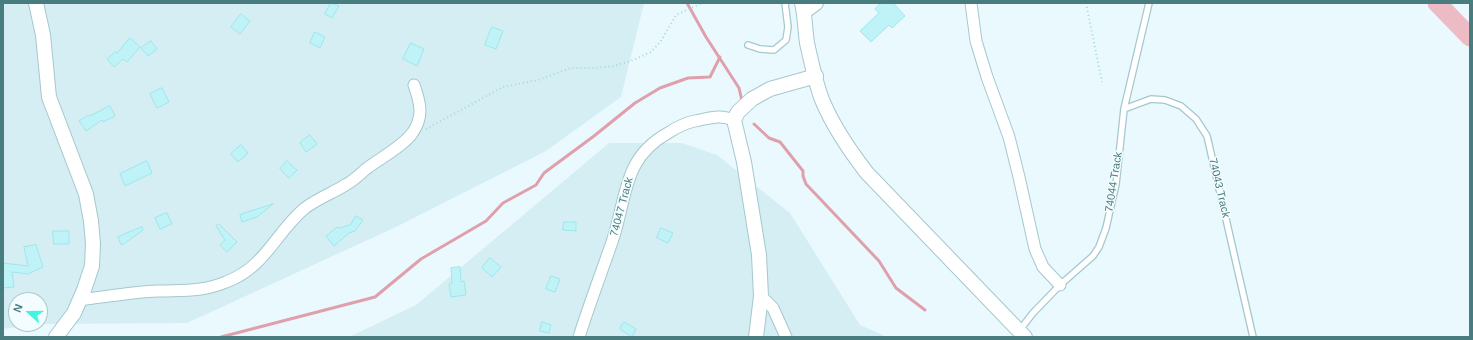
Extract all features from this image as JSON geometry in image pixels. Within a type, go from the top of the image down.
[{"type":"street","points":[[36,3],[43,35],[49,97],[86,194],[92,221],[92,266],[74,313],[56,337]]},
{"type":"street","points":[[816,3],[803,8],[807,42],[822,101],[833,123],[867,173],[1022,334]]},
{"type":"street","points":[[971,3],[976,41],[987,77],[1009,137],[1035,249],[1044,267],[1060,285]]},
{"type":"street","points":[[756,337],[761,296],[759,255],[736,116],[752,99],[770,89],[816,76]]},
{"type":"street","points":[[79,300],[127,293],[201,290],[228,282],[243,274],[260,261],[295,217],[318,199],[347,184],[403,143],[413,133],[419,122],[421,112],[419,98],[414,86]]},
{"type":"street","name":"74047 Track","points":[[579,337],[613,241],[630,175],[640,157],[655,140],[687,122],[717,117],[736,116]]},
{"type":"street","points":[[761,296],[773,308],[786,337]]},
{"type":"lane","points":[[748,45],[760,49],[774,50],[786,40],[788,27],[785,3]]},
{"type":"lane","name":"74044 Track","points":[[1022,334],[1033,313],[1060,285],[1093,256],[1099,247],[1106,228],[1116,184],[1124,109],[1149,3]]},
{"type":"lane","name":"74043 Track","points":[[1124,109],[1151,99],[1165,100],[1181,106],[1196,119],[1207,136],[1254,337]]},
{"type":"path","points":[[425,130],[502,87],[538,80],[571,68],[615,66],[651,52],[661,41],[676,15],[702,3]]},
{"type":"path","points":[[1086,3],[1102,82]]},
{"type":"shaded area","points":[[3,3],[644,3],[621,97],[546,151],[396,227],[187,323],[48,324],[48,292],[8,292],[8,328],[3,329]]},
{"type":"shaded area","points":[[609,143],[682,143],[717,155],[790,213],[860,325],[887,337],[349,337],[416,305]]},
{"type":"building","points":[[331,3],[339,6],[332,18],[325,14]]},
{"type":"building","points":[[881,3],[893,3],[905,16],[892,28],[889,25],[871,42],[860,31],[879,13],[875,9]]},
{"type":"building","points":[[241,14],[250,21],[240,34],[231,27]]},
{"type":"building","points":[[492,27],[503,31],[496,49],[485,45]]},
{"type":"building","points":[[315,32],[325,37],[320,48],[310,43]]},
{"type":"building","points":[[130,38],[140,47],[127,62],[123,59],[114,67],[107,59],[115,52],[117,53]]},
{"type":"building","points":[[151,41],[157,49],[148,56],[141,48]]},
{"type":"building","points":[[411,43],[424,49],[417,66],[403,59]]},
{"type":"building","points":[[162,88],[169,102],[157,108],[150,94]]},
{"type":"building","points":[[110,106],[115,116],[103,122],[102,120],[86,131],[79,121],[88,115],[89,116]]},
{"type":"building","points":[[310,135],[317,144],[306,152],[300,143]]},
{"type":"building","points":[[241,145],[248,153],[238,162],[231,154]]},
{"type":"building","points":[[147,161],[152,173],[125,186],[120,174]]},
{"type":"building","points":[[287,161],[297,170],[289,178],[280,169]]},
{"type":"building","points":[[273,204],[257,217],[242,222],[240,215]]},
{"type":"building","points":[[167,213],[172,224],[160,229],[155,218]]},
{"type":"building","points":[[356,216],[363,220],[355,231],[349,233],[334,246],[326,236],[337,227],[339,228],[350,225]]},
{"type":"building","points":[[564,222],[576,222],[576,231],[563,230]]},
{"type":"building","points":[[219,224],[237,242],[227,252],[220,245],[225,240],[216,226]]},
{"type":"building","points":[[142,227],[143,230],[121,245],[118,237]]},
{"type":"building","points":[[661,228],[673,233],[668,243],[657,238]]},
{"type":"building","points":[[53,231],[69,231],[69,244],[54,244]]},
{"type":"building","points":[[36,245],[43,267],[28,274],[12,272],[14,287],[3,288],[3,263],[28,266],[24,247]]},
{"type":"building","points":[[490,258],[501,267],[492,277],[482,268]]},
{"type":"building","points":[[460,267],[461,282],[464,281],[466,295],[451,297],[449,284],[452,283],[451,268]]},
{"type":"building","points":[[551,276],[560,279],[555,292],[546,289]]},
{"type":"building","points":[[542,322],[551,325],[549,333],[540,331]]},
{"type":"building","points":[[624,322],[636,329],[632,337],[620,329]]},
{"type":"waterway","points":[[687,3],[706,37],[739,88],[742,101]]},
{"type":"waterway","points":[[1437,3],[1470,37]]},
{"type":"waterway","points":[[221,337],[375,297],[421,259],[486,221],[503,203],[536,185],[544,173],[635,103],[660,88],[688,78],[710,77],[720,57]]},
{"type":"waterway","points":[[754,124],[769,138],[780,142],[803,171],[806,184],[879,261],[896,288],[925,310]]}]
